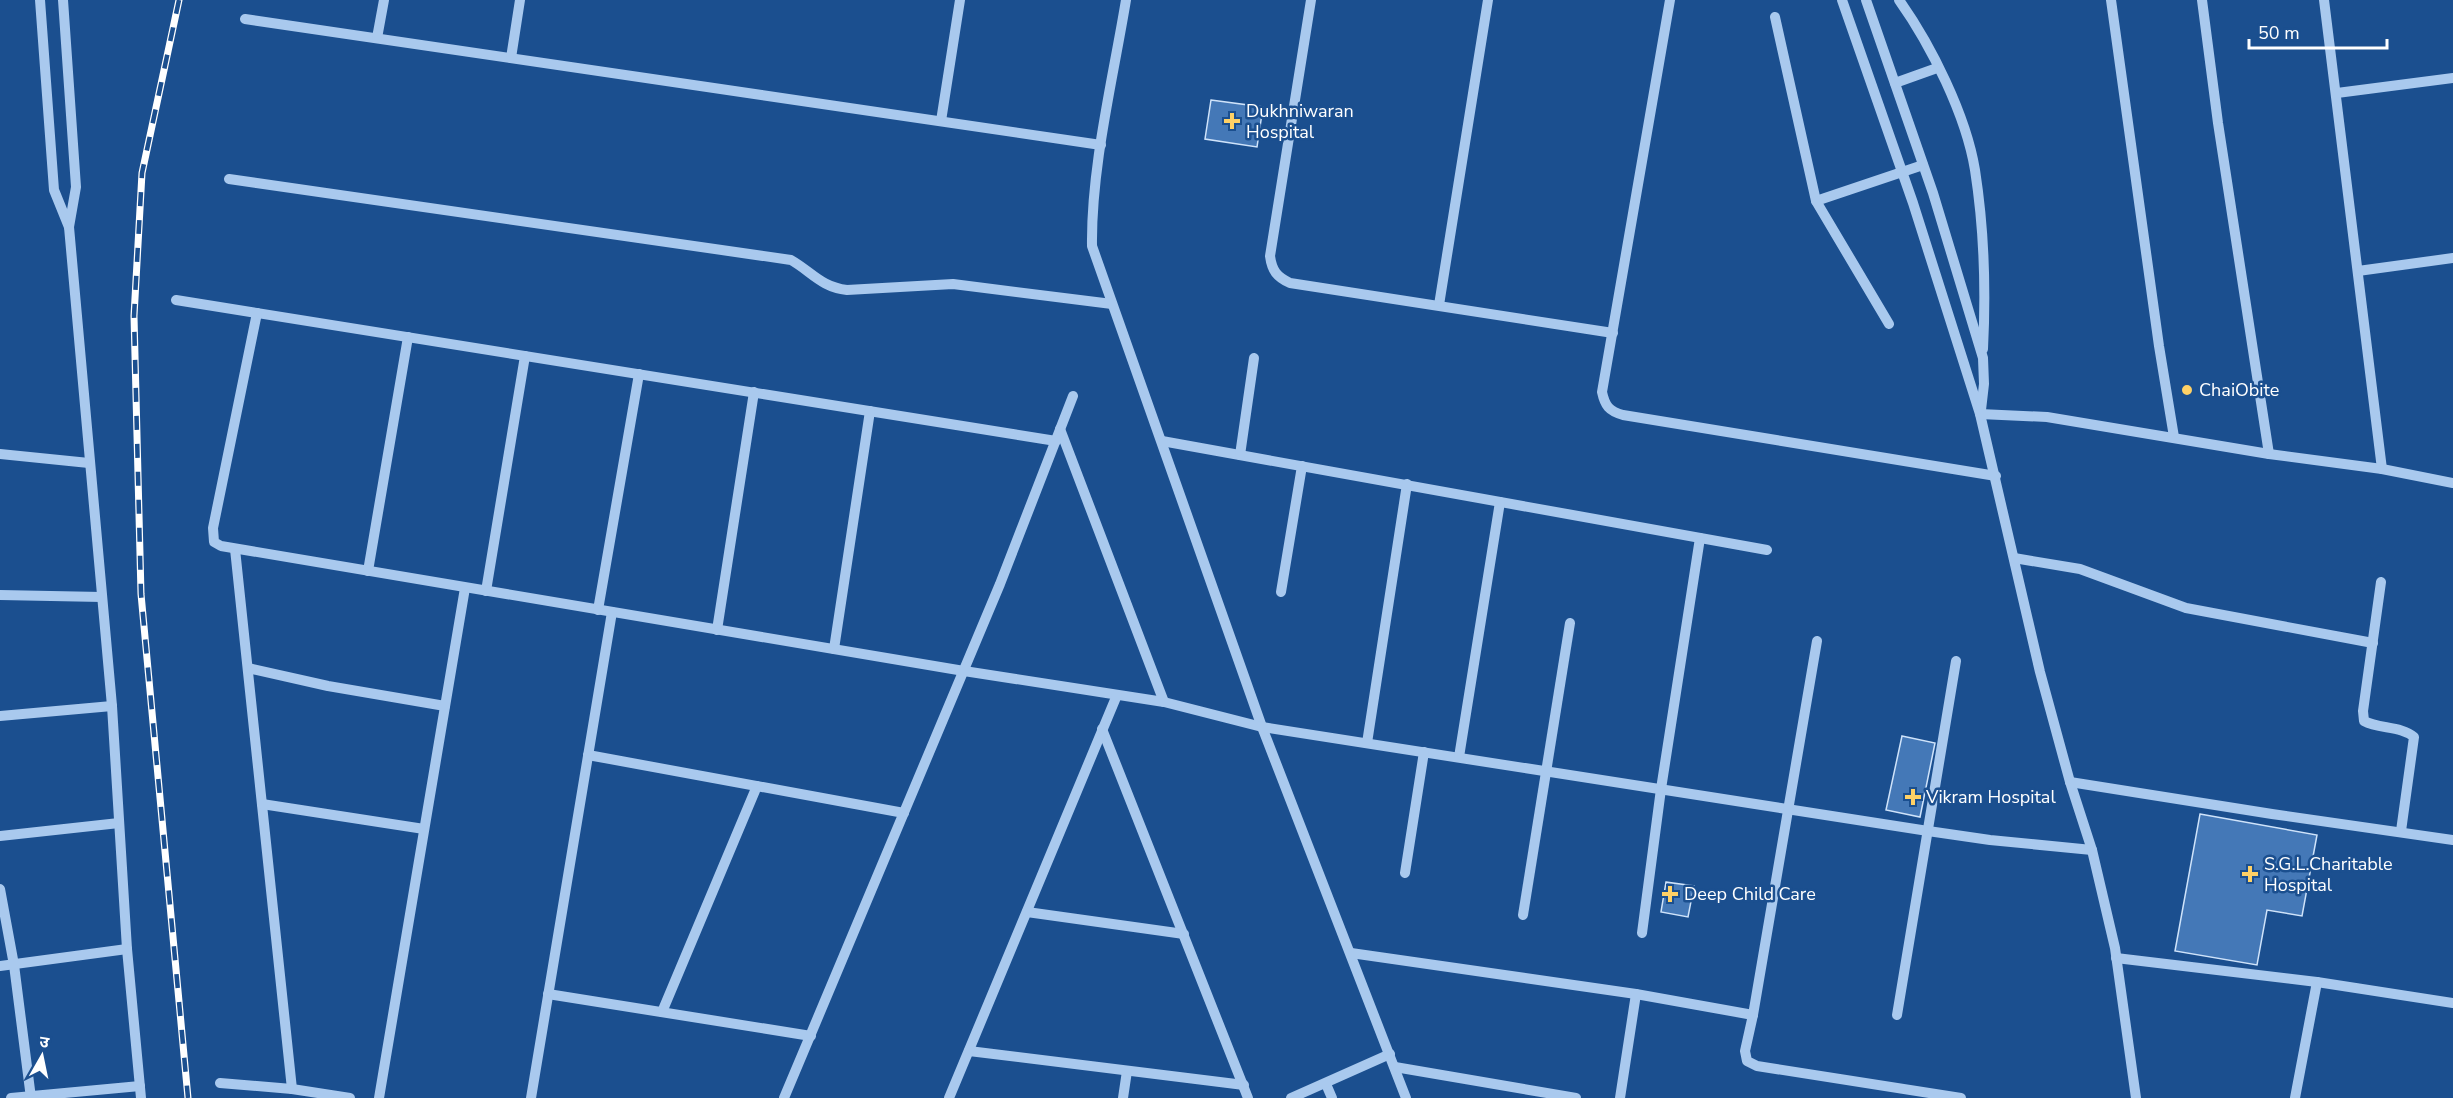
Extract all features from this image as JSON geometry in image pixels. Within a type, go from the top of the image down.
[{"type":"street","points":[[39,0],[54,190],[69,227]]},
{"type":"street","points":[[63,0],[76,187],[69,227],[112,706],[127,949],[141,1098]]},
{"type":"street","points":[[377,38],[384,0]]},
{"type":"street","points":[[511,58],[520,0]]},
{"type":"street","points":[[940,122],[960,0]]},
{"type":"street","points":[[1126,0],[1101,145],[1091,218],[1092,246],[1262,726],[1406,1098]]},
{"type":"street","points":[[1311,0],[1270,256],[1272,269],[1279,278],[1290,283],[1613,333]]},
{"type":"street","points":[[1439,305],[1488,0]]},
{"type":"street","points":[[1670,0],[1602,392],[1604,404],[1623,416],[1996,476]]},
{"type":"street","points":[[1842,0],[1902,171],[1980,414],[2040,672],[2070,782],[2092,850],[2116,958],[2136,1098]]},
{"type":"street","points":[[1866,0],[1923,165],[1983,358]]},
{"type":"street","points":[[1899,0],[1919,28],[1960,115],[1975,169],[1985,306],[1984,384],[1980,414]]},
{"type":"street","points":[[2111,0],[2159,346],[2174,437]]},
{"type":"street","points":[[2202,0],[2218,123],[2269,454]]},
{"type":"street","points":[[2324,0],[2382,469]]},
{"type":"street","points":[[1775,17],[1816,201],[1889,324]]},
{"type":"street","points":[[245,19],[1101,145]]},
{"type":"street","points":[[1895,83],[1937,68]]},
{"type":"street","points":[[2337,93],[2453,78]]},
{"type":"street","points":[[1816,201],[1923,165]]},
{"type":"street","points":[[229,179],[791,260],[804,267],[823,284],[847,290],[953,284],[1112,304]]},
{"type":"street","points":[[2358,271],[2453,258]]},
{"type":"street","points":[[176,300],[1056,441]]},
{"type":"street","points":[[257,313],[213,528],[214,542],[221,546],[834,650],[1164,702],[1262,726],[1928,831],[1990,840],[2092,850]]},
{"type":"street","points":[[368,571],[408,337]]},
{"type":"street","points":[[486,591],[525,356]]},
{"type":"street","points":[[1240,455],[1254,358]]},
{"type":"street","points":[[598,610],[639,374]]},
{"type":"street","points":[[717,630],[754,392]]},
{"type":"street","points":[[784,1098],[1000,584],[1073,396]]},
{"type":"street","points":[[834,650],[870,411]]},
{"type":"street","points":[[1980,414],[2047,417],[2269,454],[2382,469],[2453,483]]},
{"type":"street","points":[[1060,429],[1164,702]]},
{"type":"street","points":[[1162,441],[1767,550]]},
{"type":"street","points":[[0,454],[89,463]]},
{"type":"street","points":[[1281,592],[1302,466]]},
{"type":"street","points":[[1367,742],[1407,484]]},
{"type":"street","points":[[1459,757],[1500,502]]},
{"type":"street","points":[[1642,933],[1661,789],[1700,538]]},
{"type":"street","points":[[236,549],[292,1089]]},
{"type":"street","points":[[2014,558],[2080,569],[2186,608],[2373,643]]},
{"type":"street","points":[[2381,582],[2363,711],[2364,721],[2408,732],[2414,736],[2401,831]]},
{"type":"street","points":[[379,1098],[465,588]]},
{"type":"street","points":[[0,595],[102,597]]},
{"type":"street","points":[[531,1098],[612,612]]},
{"type":"street","points":[[1523,915],[1570,623]]},
{"type":"street","points":[[1817,640],[1745,1051],[1747,1061],[1756,1066],[1961,1098]]},
{"type":"street","points":[[1897,1016],[1956,661]]},
{"type":"street","points":[[248,668],[328,686],[445,706]]},
{"type":"street","points":[[949,1098],[1117,694]]},
{"type":"street","points":[[0,716],[112,706]]},
{"type":"street","points":[[1102,729],[1248,1098]]},
{"type":"street","points":[[1405,873],[1424,752]]},
{"type":"street","points":[[588,754],[904,813]]},
{"type":"street","points":[[2070,782],[2453,840]]},
{"type":"street","points":[[662,1012],[757,786]]},
{"type":"street","points":[[262,804],[424,829]]},
{"type":"street","points":[[0,836],[119,823]]},
{"type":"street","points":[[0,889],[14,964],[31,1097]]},
{"type":"street","points":[[1027,912],[1184,934]]},
{"type":"street","points":[[0,966],[127,949]]},
{"type":"street","points":[[1351,953],[1636,994],[1753,1015]]},
{"type":"street","points":[[2116,958],[2317,982],[2453,1002]]},
{"type":"street","points":[[2295,1098],[2317,982]]},
{"type":"street","points":[[548,994],[811,1036]]},
{"type":"street","points":[[1620,1098],[1636,994]]},
{"type":"street","points":[[969,1051],[1244,1085]]},
{"type":"street","points":[[1291,1098],[1390,1054]]},
{"type":"street","points":[[1395,1067],[1576,1098]]},
{"type":"street","points":[[1123,1098],[1127,1071]]},
{"type":"street","points":[[220,1083],[292,1089],[350,1098]]},
{"type":"street","points":[[1326,1084],[1332,1098]]},
{"type":"street","points":[[11,1098],[140,1086]]},
{"type":"building","points":[[1211,100],[1263,107],[1257,147],[1205,139]]},
{"type":"building","points":[[1902,736],[1935,743],[1920,817],[1886,810]]},
{"type":"building","points":[[2200,814],[2317,835],[2302,916],[2267,910],[2257,965],[2175,951]]},
{"type":"building","points":[[1666,882],[1694,886],[1688,917],[1661,912]]},
{"type":"railway","points":[[179,0],[142,173],[134,316],[141,594],[188,1098]]},
{"type":"place","name":"Dukhniwaran Hospital","points":[[1232,121]]},
{"type":"place","name":"ChaiObite","points":[[2187,390]]},
{"type":"place","name":"Vikram Hospital","points":[[1913,797]]},
{"type":"place","name":"S.G.L.Charitable Hospital","points":[[2250,874]]},
{"type":"place","name":"Deep Child Care","points":[[1670,894]]}]
